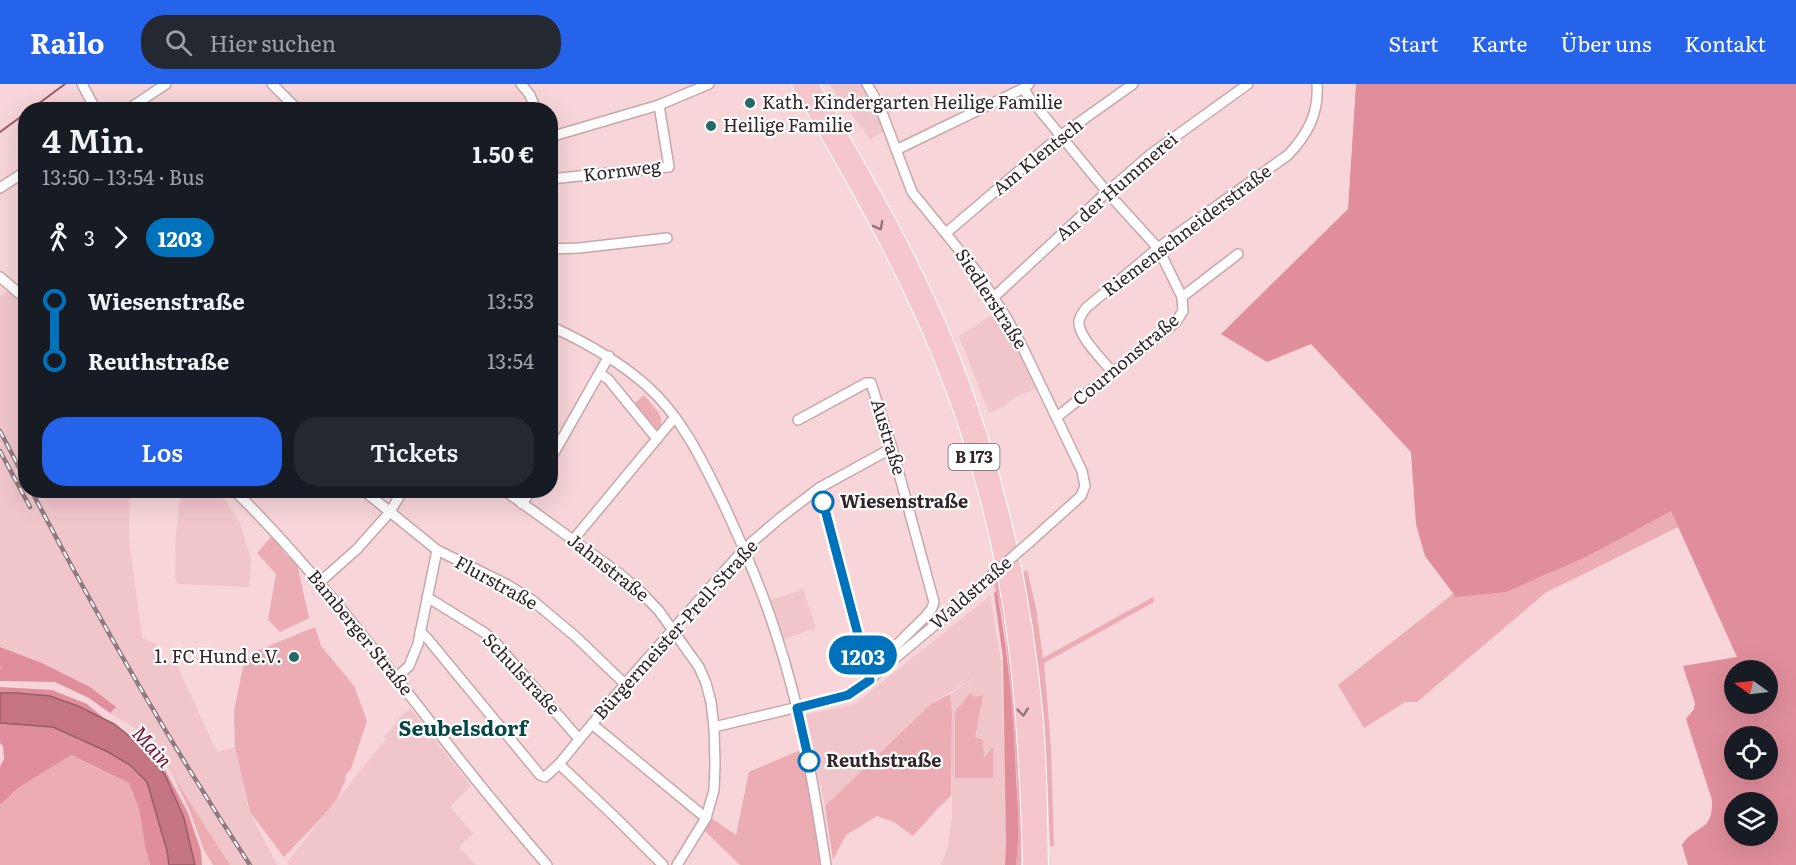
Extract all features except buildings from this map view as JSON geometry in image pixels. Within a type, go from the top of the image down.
[{"type":"highway","name":"B 173","points":[[799,84],[852,176],[910,288],[941,360],[976,462],[1003,566],[1016,646],[1024,722],[1030,865]]},
{"type":"highway","name":"B 173","points":[[811,84],[887,217],[911,265],[951,354],[986,457],[1014,564],[1026,641],[1036,720],[1041,865]]},
{"type":"street","points":[[82,84],[92,102]]},
{"type":"street","points":[[139,102],[166,84]]},
{"type":"street","points":[[272,84],[290,102]]},
{"type":"street","points":[[521,84],[533,102]]},
{"type":"street","points":[[558,134],[659,105],[709,84]]},
{"type":"street","name":"Siedlerstraße","points":[[867,84],[879,107],[912,192],[977,272],[1022,346],[1080,464],[1085,482],[1084,489]]},
{"type":"street","name":"Am Klentsch","points":[[946,233],[1059,136],[1133,84]]},
{"type":"street","name":"An der Hummerei","points":[[994,297],[1107,192],[1152,154],[1248,84]]},
{"type":"street","name":"Riemenschneiderstraße","points":[[1113,373],[1080,333],[1079,323],[1086,308],[1158,248],[1273,167],[1295,147],[1307,132],[1314,116],[1318,97],[1317,84]]},
{"type":"street","points":[[896,150],[1026,86]]},
{"type":"street","name":"Cournonstraße","points":[[1026,86],[1028,96],[1059,136],[1158,248],[1182,297],[1182,311],[1176,322],[1057,417]]},
{"type":"street","name":"Kornweg","points":[[558,178],[669,167],[659,105]]},
{"type":"street","points":[[0,188],[18,178]]},
{"type":"street","points":[[558,249],[667,238]]},
{"type":"street","name":"Cournonstraße","points":[[1182,297],[1238,254]]},
{"type":"street","points":[[0,277],[18,292]]},
{"type":"street","points":[[558,330],[609,356],[648,387],[675,417],[695,448],[744,549],[777,634],[797,708],[816,798],[826,865]]},
{"type":"street","points":[[558,441],[609,356]]},
{"type":"street","points":[[600,374],[608,379],[657,439]]},
{"type":"street","name":"Austraße","points":[[798,420],[866,382],[871,383],[892,448],[934,603],[925,617],[878,663],[870,680]]},
{"type":"street","points":[[573,540],[675,417]]},
{"type":"street","name":"Bürgermeister-Prell-Straße","points":[[559,764],[625,684],[744,549],[819,488],[892,448]]},
{"type":"street","points":[[819,488],[870,680]]},
{"type":"street","name":"Waldstraße","points":[[714,727],[848,695],[870,680],[1076,502],[1084,489]]},
{"type":"street","name":"Bamberger Straße","points":[[242,498],[320,582],[547,865]]},
{"type":"street","name":"Flurstraße","points":[[373,498],[437,550],[508,585],[532,600],[576,637],[625,684]]},
{"type":"street","points":[[320,582],[357,549],[390,512],[398,498]]},
{"type":"street","name":"Jahnstraße","points":[[514,498],[620,574],[641,592],[673,629],[699,667],[711,702],[714,727],[714,790],[706,818],[677,865]]},
{"type":"street","points":[[522,504],[526,498]]},
{"type":"street","points":[[396,678],[408,666],[418,644],[437,550]]},
{"type":"street","name":"Schulstraße","points":[[427,597],[485,633],[495,642],[579,739]]},
{"type":"street","points":[[420,632],[540,775],[545,777],[559,764],[663,865]]},
{"type":"street","points":[[592,724],[706,818]]},
{"type":"shaded area","points":[[829,84],[871,84],[891,128],[870,139]]},
{"type":"shaded area","points":[[1356,84],[1796,84],[1796,865],[1688,865],[1682,845],[1687,838],[1707,823],[1712,811],[1712,800],[1686,719],[1694,709],[1695,703],[1683,666],[1737,657],[1671,511],[1588,556],[1506,592],[1456,597],[1425,556],[1416,524],[1411,452],[1311,344],[1267,362],[1221,334],[1348,209]]},
{"type":"shaded area","points":[[9,291],[18,299],[18,498],[130,498],[129,539],[142,638],[156,644],[156,658],[175,661],[217,752],[235,747],[249,811],[277,865],[230,865],[147,736],[110,713],[90,687],[42,663],[0,647],[0,296]]},
{"type":"shaded area","points":[[997,312],[1037,388],[989,413],[959,336]]},
{"type":"shaded area","points":[[644,395],[661,418],[661,425],[655,431],[634,404]]},
{"type":"shaded area","points":[[180,498],[223,498],[240,523],[251,560],[249,587],[177,584],[175,576],[176,533]]},
{"type":"shaded area","points":[[1671,510],[1678,527],[1545,593],[1417,702],[1405,702],[1364,728],[1338,685],[1454,593],[1457,597],[1588,556]]},
{"type":"shaded area","points":[[272,536],[285,554],[297,564],[309,618],[280,632],[268,620],[276,574],[257,553]]},
{"type":"shaded area","points":[[1027,570],[1036,608],[1043,658],[1153,597],[1154,602],[1044,663],[1051,748],[1054,846],[1050,846],[1041,709],[1034,640],[1023,572]]},
{"type":"shaded area","points":[[998,577],[1010,649],[1017,721],[1022,817],[1021,865],[1016,865],[1017,787],[1006,643],[1001,610],[992,582]]},
{"type":"shaded area","points":[[803,589],[816,628],[782,640],[769,601]]},
{"type":"shaded area","points":[[997,591],[1014,731],[1018,822],[1016,865],[1005,865],[1003,658],[994,593]]},
{"type":"shaded area","points":[[990,596],[1001,663],[1005,764],[1005,865],[941,865],[948,847],[952,815],[950,694],[981,674],[933,702],[825,806],[805,715],[855,704]]},
{"type":"shaded area","points":[[315,627],[321,646],[354,686],[367,721],[351,769],[345,776],[346,779],[337,799],[284,857],[250,812],[235,747],[234,711],[243,667],[254,652]]},
{"type":"shaded area","points":[[0,647],[42,663],[90,687],[116,707],[110,713],[89,698],[55,682],[0,681]]},
{"type":"shaded area","points":[[0,687],[52,690],[87,704],[106,720],[55,699],[30,694],[0,693]]},
{"type":"shaded area","points":[[0,693],[50,696],[78,706],[114,724],[153,755],[166,777],[184,818],[195,865],[169,865],[147,782],[130,765],[106,751],[53,727],[0,723]]},
{"type":"shaded area","points":[[970,693],[976,697],[983,695],[975,737],[983,740],[984,758],[993,747],[993,778],[955,778],[955,714]]},
{"type":"shaded area","points":[[950,694],[952,712],[951,796],[913,836],[894,822],[877,816],[846,835],[833,860],[825,806],[931,704]]},
{"type":"shaded area","points":[[410,708],[471,786],[450,807],[473,833],[459,847],[476,865],[289,865],[287,862],[386,739],[384,737],[397,723],[396,721]]},
{"type":"shaded area","points":[[0,723],[53,727],[106,751],[130,765],[147,782],[169,865],[150,865],[139,809],[129,783],[71,755],[18,788],[0,805],[0,767],[4,759],[3,746],[0,743]]},
{"type":"shaded area","points":[[798,751],[801,752],[812,800],[820,865],[740,865],[704,830],[711,818],[736,835],[749,772]]},
{"type":"shaded area","points":[[70,755],[129,783],[139,809],[150,865],[0,865],[0,805],[18,788]]},
{"type":"shaded area","points":[[153,755],[163,766],[188,813],[201,851],[202,865],[195,865],[184,818],[166,777]]},
{"type":"shaded area","points":[[173,776],[230,865],[213,865],[204,850],[189,809]]},
{"type":"waterway","points":[[41,102],[65,84]]},
{"type":"waterway","points":[[0,132],[18,119]]},
{"type":"railway","points":[[0,431],[18,466]]},
{"type":"railway","points":[[0,451],[18,485]]},
{"type":"railway","points":[[25,498],[30,507]]},
{"type":"railway","points":[[35,498],[136,680],[250,865]]},
{"type":"bus line","name":"1203","points":[[809,761],[797,708],[848,695],[870,680],[823,502]]},
{"type":"place","name":"Kath. Kindergarten Heilige Familie","points":[[750,103]]},
{"type":"place","name":"Heilige Familie","points":[[711,126]]},
{"type":"place","name":"Wiesenstraße","points":[[823,502]]},
{"type":"place","name":"1. FC Hund e.V.","points":[[294,657]]},
{"type":"place","name":"Reuthstraße","points":[[809,761]]},
{"type":"district","name":"Seubelsdorf","points":[[463,729]]},
{"type":"water label","name":"Main","points":[[152,747]]}]
